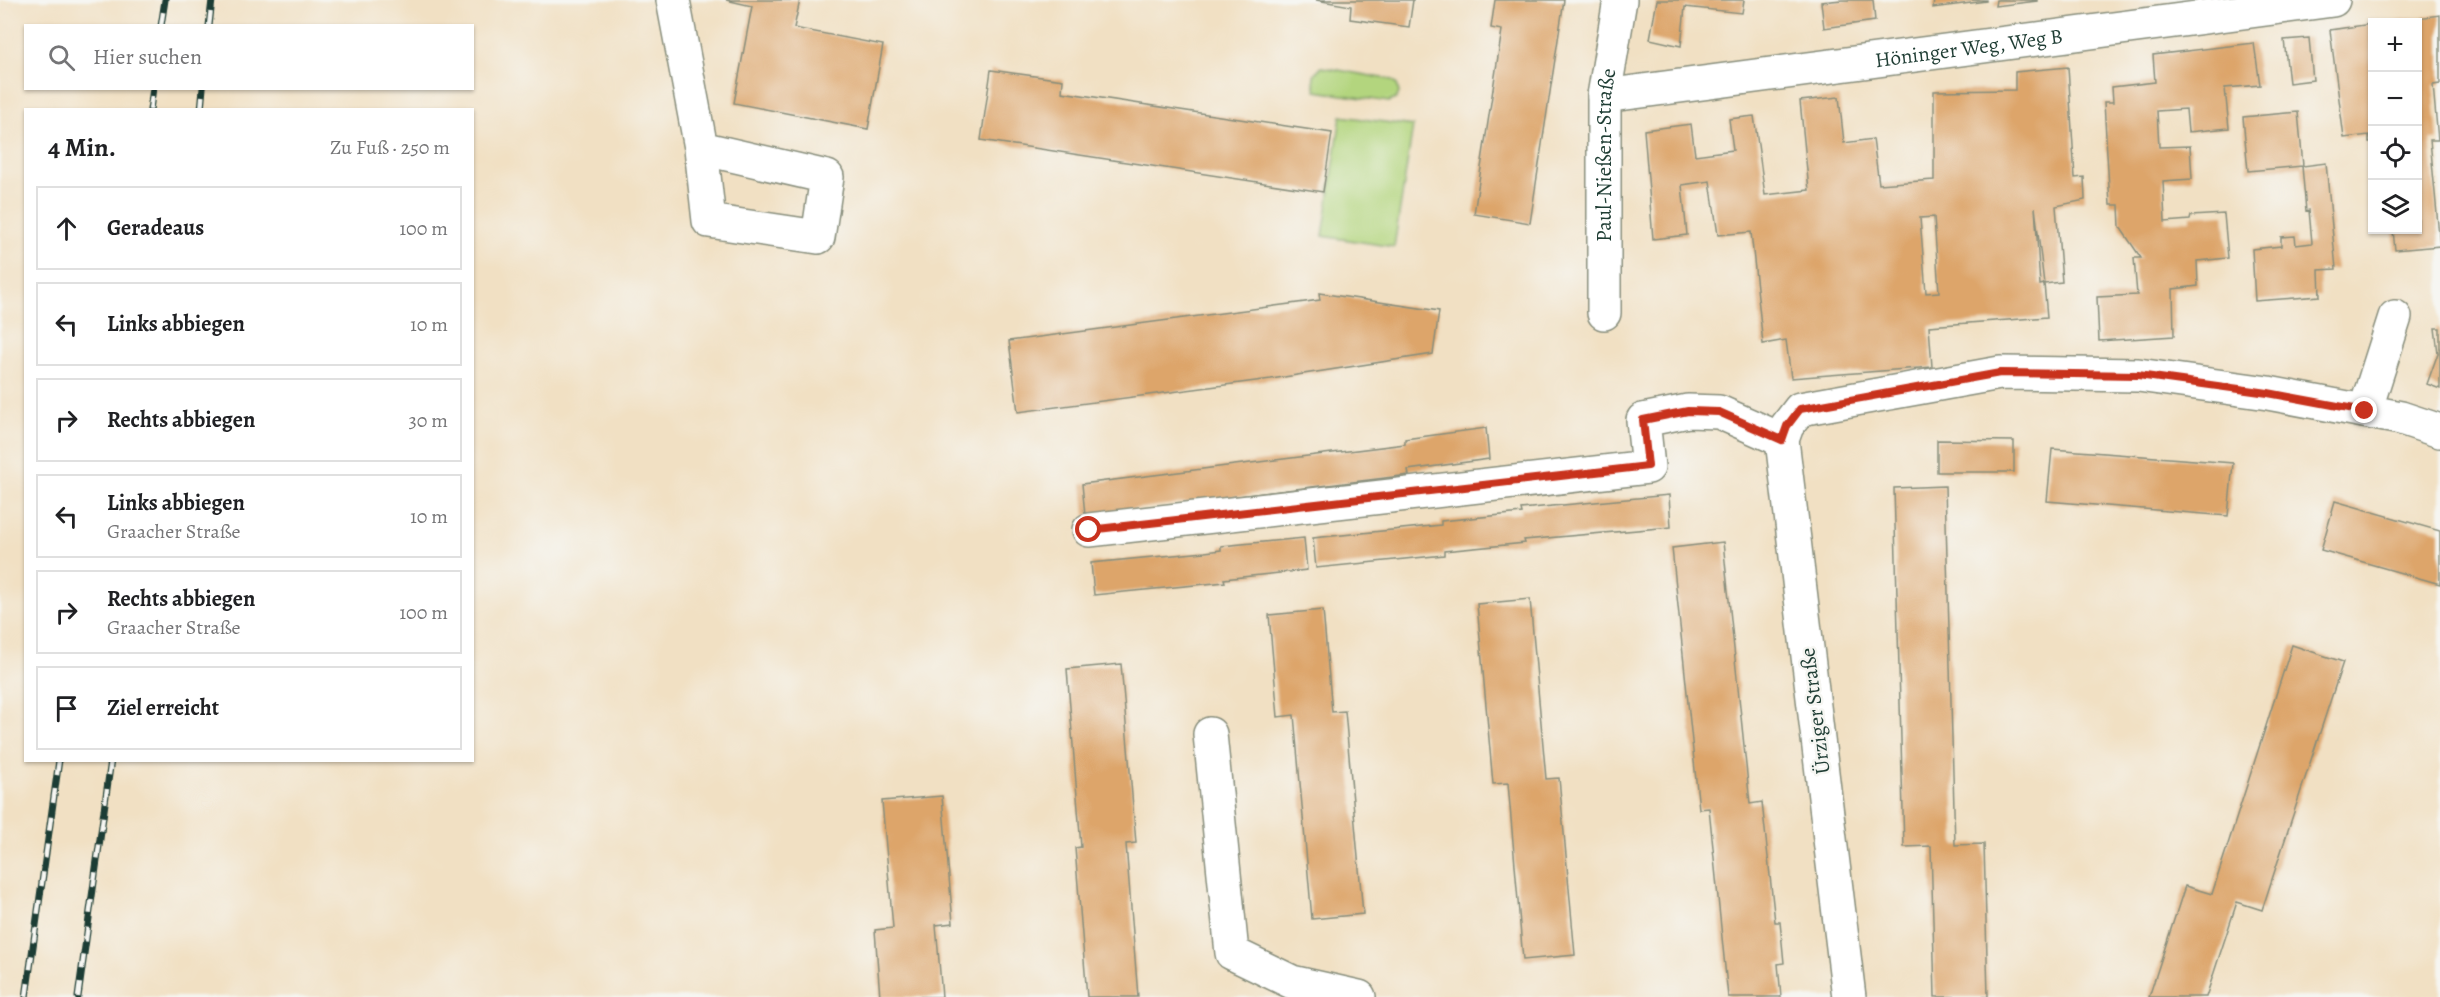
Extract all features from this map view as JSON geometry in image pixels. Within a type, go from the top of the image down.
[{"type":"street","points":[[673,0],[701,148]]},
{"type":"street","name":"Paul-Nießen-Straße","points":[[1604,313],[1604,96],[1620,0]]},
{"type":"street","name":"Höninger Weg, Weg B","points":[[1604,96],[2261,5],[2333,0]]},
{"type":"street","points":[[2365,411],[2395,317]]},
{"type":"street","points":[[1089,530],[1648,466],[1643,420],[1688,411],[1719,412],[1784,433],[1800,409],[2000,373],[2138,375],[2268,393],[2401,418],[2440,431]]},
{"type":"street","name":"Ürziger Straße","points":[[1784,433],[1849,997]]},
{"type":"street","points":[[1210,734],[1232,953],[1292,982],[1359,997]]},
{"type":"green space","points":[[1322,67],[1393,80],[1397,84],[1399,93],[1396,99],[1389,102],[1316,91],[1314,77]]},
{"type":"green space","points":[[1341,116],[1413,126],[1394,247],[1323,236]]},
{"type":"building","points":[[726,0],[800,0],[794,28],[883,45],[868,129],[734,103],[752,6]]},
{"type":"building","points":[[1316,0],[1413,0],[1409,27],[1350,19],[1351,6]]},
{"type":"building","points":[[1495,0],[1564,0],[1530,223],[1474,214],[1502,30],[1491,28]]},
{"type":"building","points":[[1657,0],[1744,0],[1742,13],[1685,7],[1681,46],[1650,39]]},
{"type":"building","points":[[1873,0],[1875,21],[1824,28],[1821,2]]},
{"type":"building","points":[[1934,0],[1986,0],[1986,1],[1933,8]]},
{"type":"building","points":[[1996,0],[2037,0],[2037,1],[1995,6]]},
{"type":"building","points":[[2440,15],[2440,84],[2433,85],[2438,140],[2430,140],[2440,246],[2395,250],[2393,234],[2422,234],[2422,18],[2417,18]]},
{"type":"building","points":[[2368,24],[2368,135],[2344,138],[2330,30]]},
{"type":"building","points":[[2309,38],[2313,80],[2289,83],[2284,40]]},
{"type":"building","points":[[2254,43],[2260,85],[2225,88],[2229,128],[2188,132],[2186,109],[2157,111],[2159,147],[2190,146],[2192,179],[2163,181],[2165,222],[2190,220],[2191,216],[2224,214],[2228,258],[2197,261],[2198,286],[2173,289],[2174,336],[2099,341],[2097,297],[2137,295],[2134,258],[2141,258],[2120,227],[2119,205],[2110,205],[2104,102],[2113,102],[2112,87],[2155,82],[2153,55]]},
{"type":"building","points":[[2068,67],[2075,178],[2084,177],[2085,200],[2056,206],[2062,282],[2044,284],[2047,317],[1929,326],[1932,367],[1791,378],[1786,340],[1763,344],[1751,232],[1718,235],[1710,181],[1682,185],[1687,235],[1653,239],[1644,130],[1691,124],[1695,155],[1733,150],[1729,119],[1754,116],[1765,195],[1809,190],[1800,101],[1839,97],[1844,143],[1873,139],[1879,184],[1934,180],[1934,91],[2015,90],[2015,72]],"holes":[[[2035,207],[2044,284],[2040,285]],[[1934,217],[1939,292],[1926,293],[1920,218]]]},
{"type":"building","points":[[991,70],[1063,80],[1062,92],[1332,133],[1323,192],[981,140]]},
{"type":"building","points":[[2298,112],[2303,166],[2326,163],[2336,269],[2319,270],[2320,296],[2255,301],[2252,249],[2281,246],[2281,237],[2295,236],[2296,245],[2312,243],[2309,210],[2306,211],[2302,166],[2248,171],[2243,117]]},
{"type":"building","points":[[1319,293],[1439,311],[1433,354],[1271,379],[1018,412],[1009,341],[1320,300]]},
{"type":"building","points":[[2435,328],[2440,328],[2440,389],[2427,384],[2438,353]]},
{"type":"building","points":[[1486,428],[1489,459],[1408,470],[1409,475],[1085,515],[1082,484],[1405,444],[1405,439]]},
{"type":"building","points":[[1937,440],[2014,441],[2014,472],[1937,472]]},
{"type":"building","points":[[2052,449],[2233,463],[2228,516],[2047,501]]},
{"type":"building","points":[[1945,486],[1955,845],[1984,844],[1988,997],[1935,997],[1931,846],[1904,847],[1894,488]]},
{"type":"building","points":[[1669,495],[1671,527],[1524,540],[1525,543],[1444,551],[1444,555],[1316,568],[1313,538],[1441,525],[1441,521],[1522,513],[1521,509]]},
{"type":"building","points":[[2335,501],[2440,531],[2440,584],[2321,550]]},
{"type":"building","points":[[1304,538],[1307,570],[1224,579],[1225,582],[1094,595],[1091,563],[1205,552],[1221,550],[1221,546]]},
{"type":"building","points":[[1723,542],[1750,804],[1762,802],[1775,922],[1780,922],[1784,963],[1778,964],[1781,997],[1728,997],[1709,808],[1699,809],[1672,548]]},
{"type":"building","points":[[1530,599],[1546,779],[1559,778],[1575,955],[1523,960],[1508,783],[1493,784],[1477,604]]},
{"type":"building","points":[[1323,610],[1332,712],[1345,711],[1363,914],[1312,919],[1294,715],[1278,717],[1269,615]]},
{"type":"building","points":[[2292,645],[2343,662],[2262,910],[2237,902],[2206,997],[2149,997],[2185,886],[2212,894]]},
{"type":"building","points":[[1121,664],[1136,843],[1126,844],[1138,997],[1087,997],[1075,848],[1081,847],[1067,669]]},
{"type":"building","points":[[942,796],[953,923],[936,925],[942,997],[880,997],[875,930],[893,928],[882,801]]},
{"type":"railway","points":[[161,24],[165,0]]},
{"type":"railway","points":[[209,24],[212,0]]},
{"type":"railway","points":[[150,108],[153,90]]},
{"type":"railway","points":[[201,108],[203,90]]},
{"type":"railway","points":[[26,997],[59,762]]},
{"type":"railway","points":[[78,997],[111,762]]},
{"type":"route","points":[[1089,530],[1648,466],[1643,420],[1688,411],[1719,412],[1782,440],[1787,426],[1800,409],[2000,373],[2138,375],[2268,393],[2365,411]]}]
